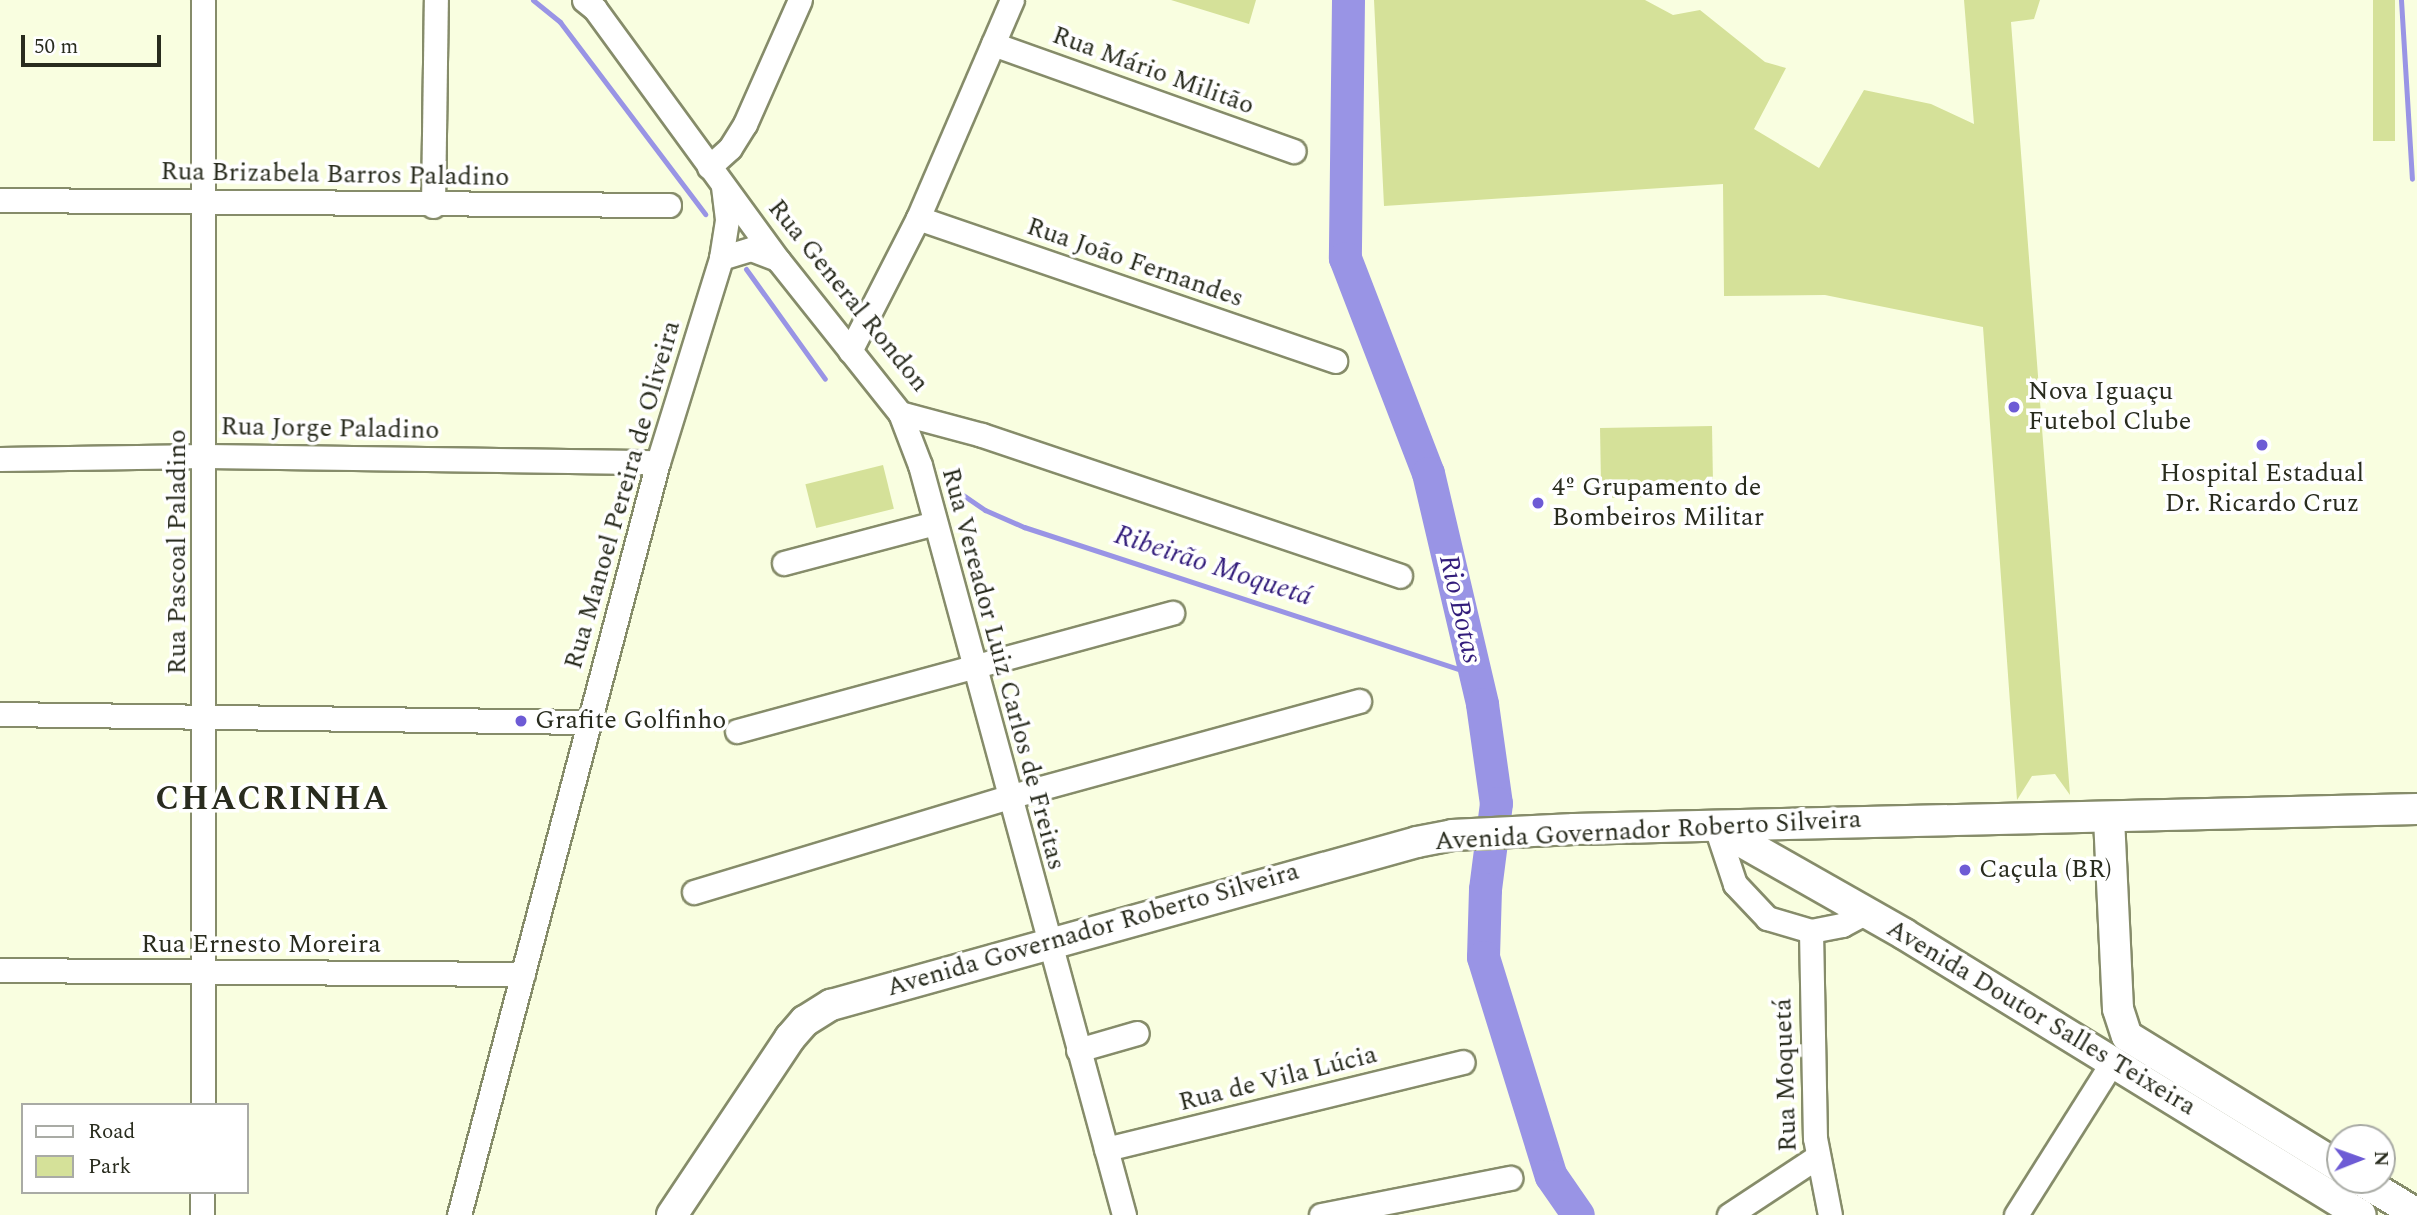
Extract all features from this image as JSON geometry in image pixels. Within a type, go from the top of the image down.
[{"type":"main road","name":"Avenida Governador Roberto Silveira","points":[[672,1215],[790,1038],[811,1016],[850,997],[1277,877],[1452,835],[1803,823],[2417,809]]},
{"type":"main road","points":[[2109,818],[2120,1048]]},
{"type":"main road","points":[[1783,866],[1787,837],[1803,823]]},
{"type":"main road","name":"Avenida Doutor Salles Teixeira","points":[[1716,827],[1866,912],[2326,1159]]},
{"type":"main road","name":"Avenida Doutor Salles Teixeira","points":[[2120,1048],[2361,1215]]},
{"type":"main road","points":[[2384,1194],[2417,1214]]},
{"type":"street","name":"Rua Pascoal Paladino","points":[[203,0],[207,716],[203,1103]]},
{"type":"street","points":[[433,206],[436,0]]},
{"type":"street","points":[[716,176],[745,124],[800,0]]},
{"type":"street","points":[[850,351],[918,218],[1012,0]]},
{"type":"street","name":"Rua General Rondon","points":[[593,3],[779,261],[901,413],[982,435],[1400,576]]},
{"type":"street","name":"Rua Mário Militão","points":[[993,44],[1293,151]]},
{"type":"street","name":"Rua Manoel Pereira de Oliveira","points":[[459,1215],[658,461],[721,258],[727,219],[716,176]]},
{"type":"street","name":"Rua Brizabela Barros Paladino","points":[[0,200],[433,206],[669,205]]},
{"type":"street","name":"Rua João Fernandes","points":[[918,218],[1335,361]]},
{"type":"street","points":[[721,258],[751,249],[779,261]]},
{"type":"street","name":"Rua Vereador Luiz Carlos de Freitas","points":[[901,413],[935,523],[1047,942],[1124,1215]]},
{"type":"street","name":"Rua Jorge Paladino","points":[[0,460],[206,456],[658,461]]},
{"type":"street","points":[[784,563],[935,523]]},
{"type":"street","points":[[737,731],[1172,612]]},
{"type":"street","points":[[694,892],[1009,797],[1359,701]]},
{"type":"street","points":[[0,714],[589,722]]},
{"type":"street","points":[[1716,827],[1725,862],[1746,901],[1777,923],[1811,931],[1842,925],[1866,912]]},
{"type":"street","name":"Rua Moquetá","points":[[1811,931],[1817,1157],[1830,1215]]},
{"type":"street","name":"Rua Ernesto Moreira","points":[[0,970],[523,974]]},
{"type":"street","points":[[1078,1050],[1137,1033]]},
{"type":"street","points":[[2016,1215],[2120,1048]]},
{"type":"street","name":"Rua de Vila Lúcia","points":[[1106,1149],[1463,1062]]},
{"type":"street","points":[[1729,1215],[1817,1157]]},
{"type":"street","points":[[1321,1215],[1510,1178]]},
{"type":"street","points":[[202,1194],[202,1215]]},
{"type":"green space","points":[[1171,0],[1256,0],[1249,24]]},
{"type":"green space","points":[[1374,0],[1645,0],[1673,15],[1700,10],[1765,62],[1786,68],[1754,129],[1819,168],[1864,90],[1931,104],[1974,124],[1964,0],[2040,0],[2034,19],[2011,22],[2070,795],[2055,774],[2032,776],[2017,800],[1983,327],[1825,295],[1724,296],[1723,184],[1384,206]]},
{"type":"green space","points":[[2373,0],[2395,0],[2395,141],[2373,141]]},
{"type":"green space","points":[[1712,426],[1713,496],[1601,498],[1600,428]]},
{"type":"green space","points":[[883,465],[894,509],[816,528],[805,484]]},
{"type":"waterway","name":"Ribeirão Moquetá","points":[[533,0],[560,22],[705,214]]},
{"type":"waterway","name":"Rio Botas","points":[[1348,0],[1345,258],[1428,473],[1482,704],[1496,803],[1485,889],[1483,957],[1551,1176],[1578,1215]]},
{"type":"waterway","points":[[2401,0],[2412,179]]},
{"type":"waterway","name":"Ribeirão Moquetá","points":[[746,269],[825,379]]},
{"type":"waterway","name":"Ribeirão Moquetá","points":[[947,484],[985,510],[1024,527],[1472,673]]},
{"type":"place","name":"Nova Iguaçu Futebol Clube","points":[[2014,407]]},
{"type":"place","name":"Hospital Estadual Dr. Ricardo Cruz","points":[[2262,445]]},
{"type":"place","name":"4º Grupamento de Bombeiros Militar","points":[[1538,503]]},
{"type":"place","name":"Grafite Golfinho","points":[[521,721]]},
{"type":"place","name":"Caçula (BR)","points":[[1965,870]]},
{"type":"district","name":"CHACRINHA","points":[[273,800]]}]
